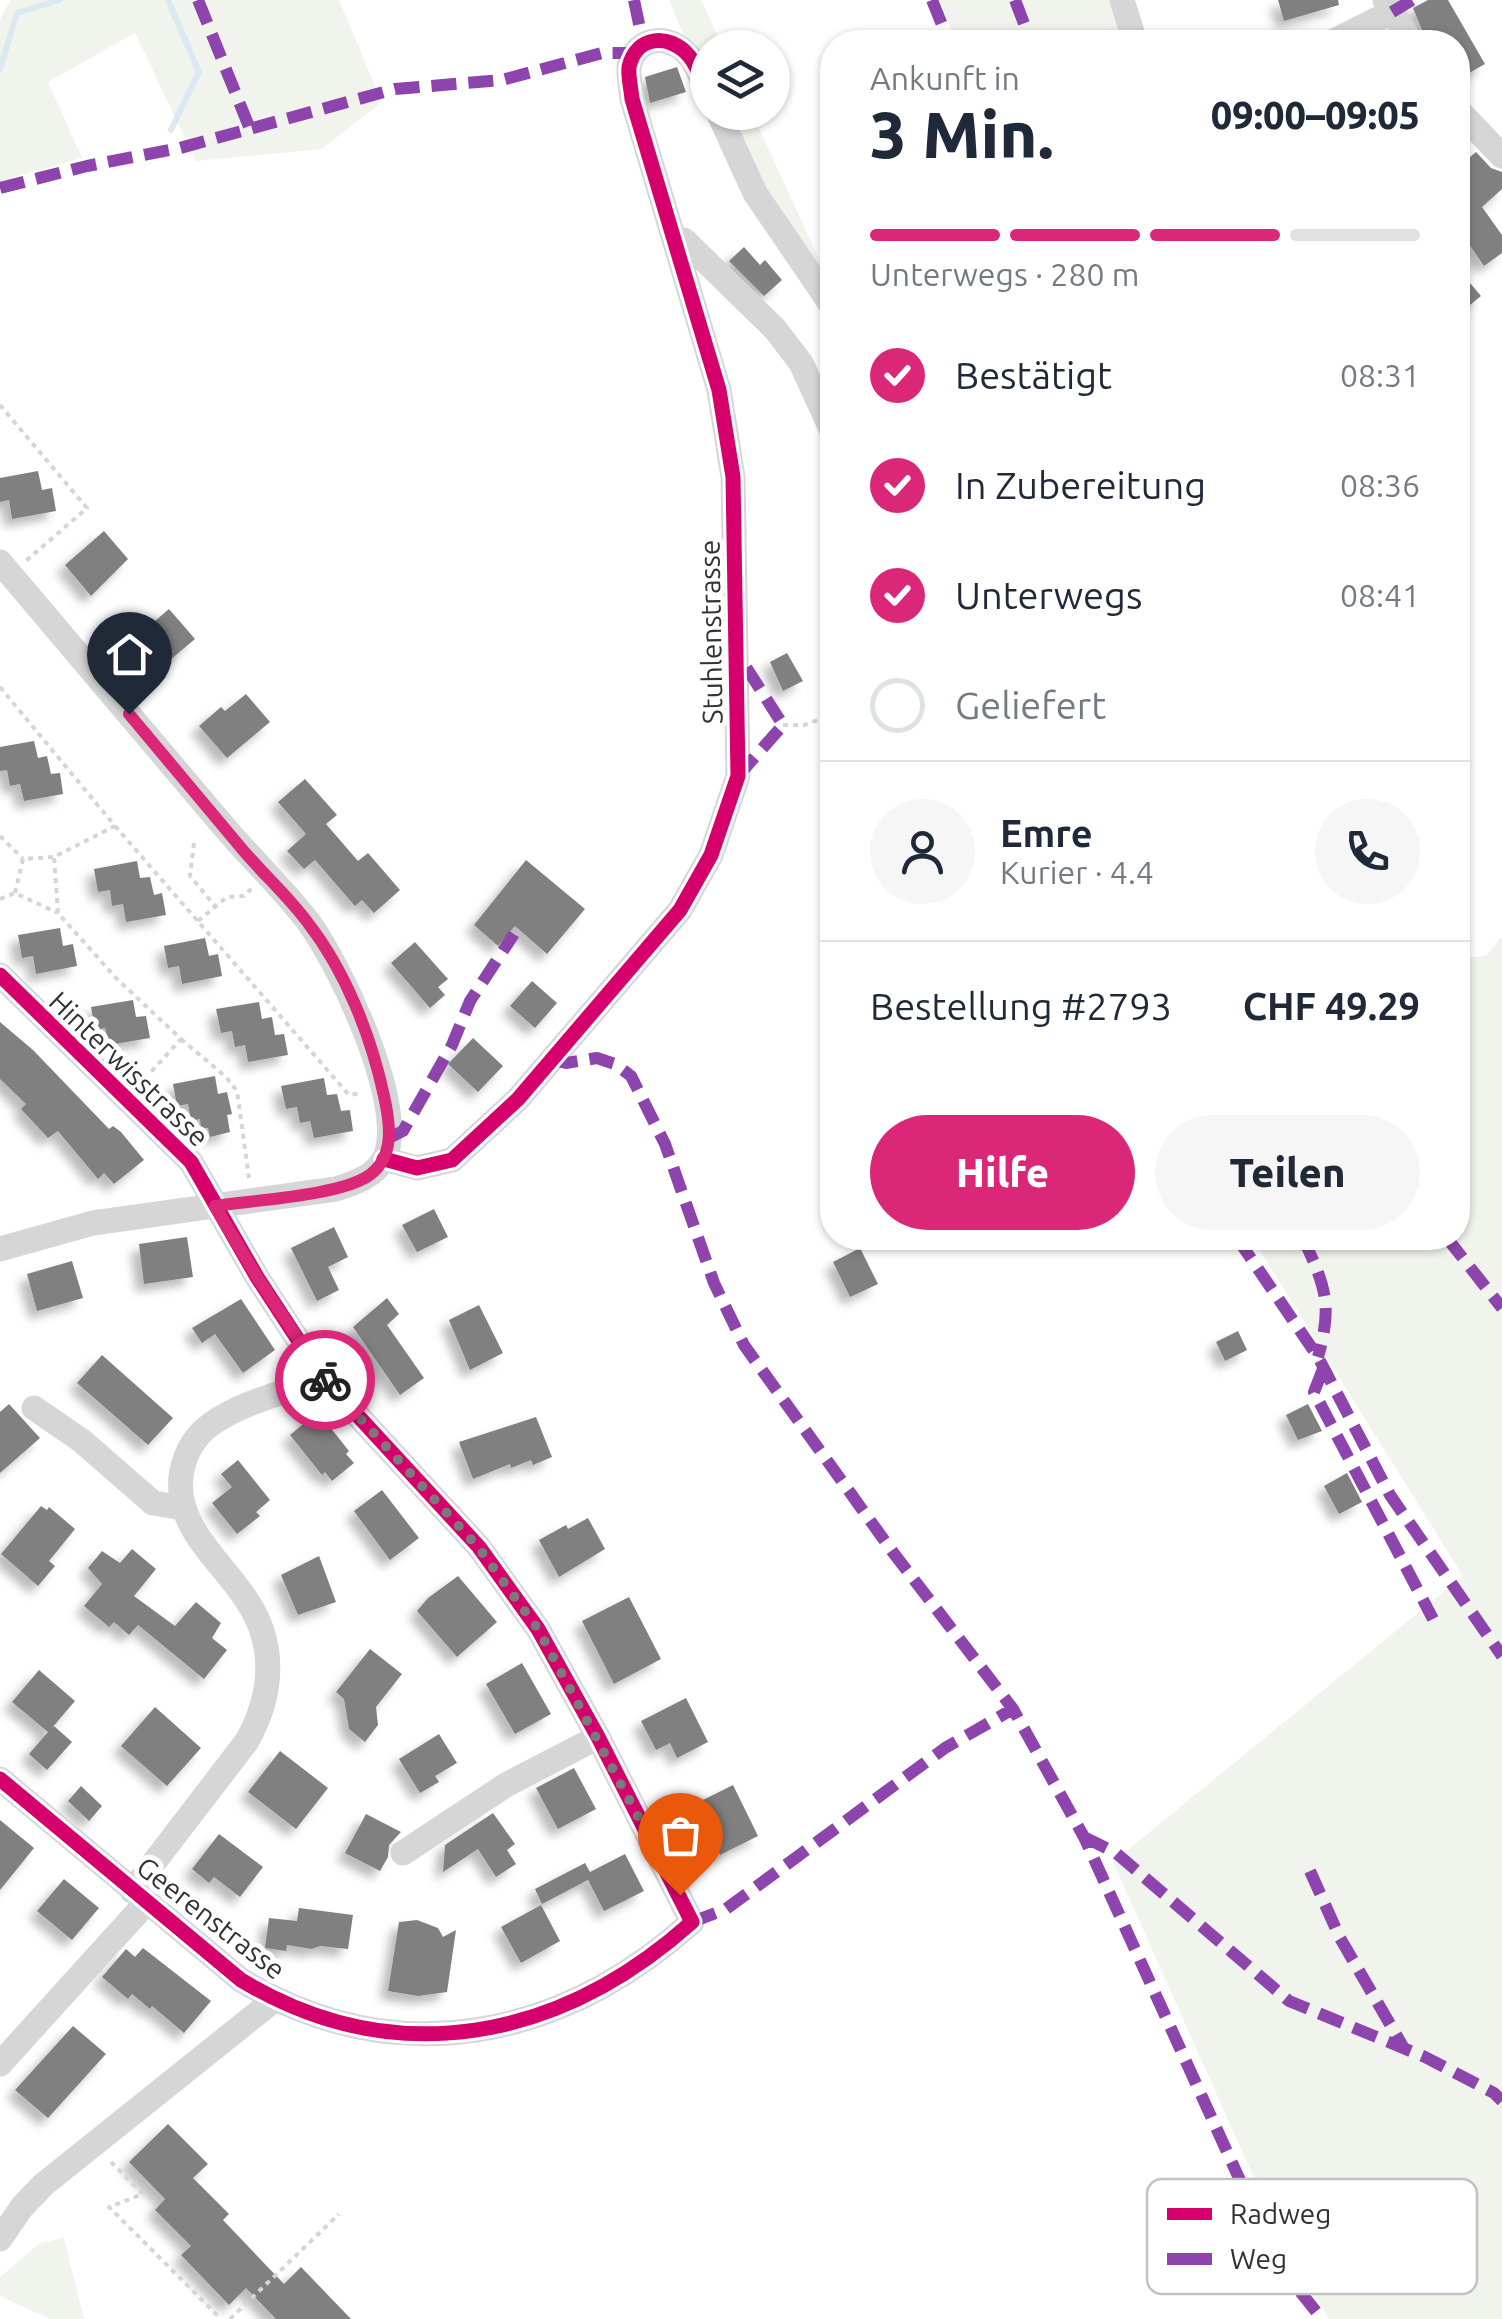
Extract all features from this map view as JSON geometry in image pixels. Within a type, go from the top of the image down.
[{"type":"street","points":[[1122,0],[1131,30]]},
{"type":"street","points":[[1351,30],[1388,6],[1403,30]]},
{"type":"street","name":"Stuhlenstrasse","points":[[384,1159],[417,1168],[436,1166],[452,1160],[496,1122],[680,910],[711,855],[738,776],[733,477],[719,390],[632,98],[628,71],[634,53],[643,43],[659,39],[674,43],[690,57]]},
{"type":"street","points":[[1470,123],[1502,156]]},
{"type":"street","points":[[726,130],[755,193],[820,288]]},
{"type":"street","points":[[675,240],[684,240],[776,329],[801,363],[820,405]]},
{"type":"street","points":[[0,1249],[93,1223],[336,1189],[371,1174],[384,1159],[390,1138],[382,1089],[355,1006],[309,923],[7,580]]},
{"type":"street","name":"Hinterwisstrasse","points":[[4,989],[191,1162],[257,1277],[323,1378],[478,1547],[538,1629],[692,1922]]},
{"type":"street","points":[[0,2064],[139,1897],[260,1718],[268,1664],[263,1632],[252,1607],[193,1529],[183,1508],[183,1465],[192,1444],[207,1427],[230,1413],[323,1378]]},
{"type":"street","points":[[34,1408],[82,1441],[153,1504],[183,1508]]},
{"type":"street","points":[[403,1854],[506,1785],[598,1738]]},
{"type":"street","name":"Geerenstrasse","points":[[0,1779],[210,1957],[274,2000],[322,2019],[363,2029],[407,2035],[493,2030],[532,2018],[571,2002],[667,1944],[692,1922]]},
{"type":"street","points":[[0,2239],[43,2185],[274,2000]]},
{"type":"path","points":[[0,405],[87,508],[20,562],[7,580]]},
{"type":"path","points":[[0,687],[349,1095],[382,1089]]},
{"type":"path","points":[[783,724],[820,719]]},
{"type":"path","points":[[0,836],[23,859],[54,857],[115,826]]},
{"type":"path","points":[[194,843],[190,876],[215,906]]},
{"type":"path","points":[[54,857],[58,913]]},
{"type":"path","points":[[15,894],[23,859]]},
{"type":"path","points":[[198,921],[226,898],[248,892]]},
{"type":"path","points":[[0,899],[15,894],[58,913],[116,978],[237,1091],[250,1189]]},
{"type":"path","points":[[126,1100],[181,1039]]},
{"type":"path","points":[[111,2163],[143,2194],[109,2207],[220,2319]]},
{"type":"path","points":[[230,2319],[339,2214]]},
{"type":"shaded area","points":[[10,0],[339,0],[382,102],[322,149],[196,161],[135,33],[48,82],[82,158],[0,181],[0,19]]},
{"type":"shaded area","points":[[669,0],[701,0],[715,30],[690,30],[690,51]]},
{"type":"shaded area","points":[[940,0],[1122,0],[1131,30],[951,30]]},
{"type":"shaded area","points":[[722,130],[760,130],[820,265],[729,151]]},
{"type":"shaded area","points":[[1502,936],[1502,2319],[1329,2319],[1313,2294],[1477,2294],[1477,2179],[1254,2179],[1113,1862],[1463,1576],[1259,1250],[1470,1250],[1470,958],[1487,955]]},
{"type":"shaded area","points":[[64,2238],[84,2319],[50,2319],[0,2296],[0,2277],[40,2243]]},
{"type":"building","points":[[1278,0],[1338,0],[1339,5],[1284,21]]},
{"type":"building","points":[[1428,0],[1448,0],[1465,30],[1422,30],[1413,8]]},
{"type":"building","points":[[1470,38],[1485,64],[1470,72]]},
{"type":"building","points":[[677,67],[686,92],[650,103],[645,77]]},
{"type":"building","points":[[1476,152],[1491,168],[1502,172],[1502,189],[1482,207],[1502,235],[1502,253],[1484,266],[1470,246],[1470,157]]},
{"type":"building","points":[[744,247],[760,265],[765,260],[782,280],[764,296],[729,261]]},
{"type":"building","points":[[1470,283],[1481,296],[1470,305]]},
{"type":"building","points":[[38,471],[42,490],[52,488],[56,511],[12,519],[9,500],[0,502],[0,478]]},
{"type":"building","points":[[104,531],[128,559],[91,596],[65,565]]},
{"type":"building","points":[[169,609],[195,639],[157,671],[136,647],[146,639],[141,633]]},
{"type":"building","points":[[787,653],[803,681],[783,691],[770,662]]},
{"type":"building","points":[[246,694],[270,722],[227,758],[199,726],[221,707],[225,711]]},
{"type":"building","points":[[34,741],[38,758],[47,756],[51,774],[60,773],[63,794],[24,801],[20,784],[10,786],[7,770],[0,771],[0,747]]},
{"type":"building","points":[[305,779],[337,815],[326,824],[358,861],[368,853],[400,890],[374,913],[362,900],[355,906],[315,860],[304,869],[287,851],[306,834],[278,802]]},
{"type":"building","points":[[526,860],[585,909],[547,954],[515,926],[498,946],[474,925]]},
{"type":"building","points":[[137,861],[140,878],[150,877],[154,895],[162,893],[166,915],[126,922],[123,904],[112,906],[110,890],[98,892],[94,869]]},
{"type":"building","points":[[60,928],[63,946],[73,944],[77,966],[36,974],[33,956],[22,958],[18,935]]},
{"type":"building","points":[[205,938],[209,956],[218,954],[222,976],[182,984],[179,966],[168,968],[164,946]]},
{"type":"building","points":[[415,942],[448,979],[438,987],[445,995],[430,1008],[391,963]]},
{"type":"building","points":[[532,981],[557,1003],[535,1028],[510,1006]]},
{"type":"building","points":[[133,1000],[136,1017],[146,1016],[150,1038],[109,1045],[105,1028],[95,1030],[91,1007]]},
{"type":"building","points":[[259,1002],[262,1019],[272,1017],[275,1035],[284,1034],[288,1055],[248,1062],[245,1045],[235,1047],[232,1031],[221,1033],[216,1009]]},
{"type":"building","points":[[0,1022],[33,1050],[109,1129],[113,1126],[121,1132],[144,1160],[114,1184],[104,1173],[98,1179],[58,1131],[48,1138],[21,1109],[26,1104],[0,1079]]},
{"type":"building","points":[[473,1038],[503,1066],[478,1092],[448,1064]]},
{"type":"building","points":[[215,1076],[218,1094],[227,1092],[232,1114],[227,1115],[230,1132],[210,1137],[208,1128],[201,1129],[200,1119],[191,1121],[188,1104],[177,1106],[173,1084]]},
{"type":"building","points":[[324,1078],[327,1095],[337,1094],[341,1111],[350,1110],[353,1131],[314,1138],[310,1121],[300,1123],[297,1107],[286,1109],[281,1086]]},
{"type":"building","points":[[434,1209],[448,1237],[417,1252],[402,1225]]},
{"type":"building","points":[[334,1227],[348,1257],[328,1267],[339,1290],[317,1301],[291,1248]]},
{"type":"building","points":[[187,1237],[193,1277],[144,1284],[139,1244]]},
{"type":"building","points":[[861,1250],[878,1284],[850,1297],[833,1262]]},
{"type":"building","points":[[72,1261],[83,1298],[37,1311],[27,1274]]},
{"type":"building","points":[[387,1298],[399,1314],[387,1325],[424,1378],[400,1395],[353,1327]]},
{"type":"building","points":[[241,1299],[275,1350],[243,1373],[215,1334],[202,1343],[192,1328]]},
{"type":"building","points":[[479,1305],[503,1353],[470,1370],[449,1320]]},
{"type":"building","points":[[1238,1331],[1247,1350],[1225,1361],[1216,1342]]},
{"type":"building","points":[[102,1355],[173,1418],[148,1445],[77,1383]]},
{"type":"building","points":[[9,1404],[40,1438],[0,1473],[0,1412]]},
{"type":"building","points":[[1308,1404],[1322,1431],[1298,1440],[1286,1415]]},
{"type":"building","points":[[318,1412],[354,1463],[332,1481],[325,1472],[322,1475],[290,1435]]},
{"type":"building","points":[[536,1417],[552,1457],[533,1465],[531,1460],[511,1468],[510,1464],[473,1479],[459,1442]]},
{"type":"building","points":[[238,1460],[270,1500],[256,1512],[260,1516],[237,1534],[212,1503],[232,1487],[221,1474]]},
{"type":"building","points":[[1347,1473],[1362,1502],[1339,1514],[1324,1486]]},
{"type":"building","points":[[382,1490],[419,1538],[390,1560],[354,1511]]},
{"type":"building","points":[[41,1506],[47,1510],[49,1507],[75,1529],[49,1561],[55,1566],[38,1586],[1,1554]]},
{"type":"building","points":[[588,1518],[605,1549],[559,1577],[539,1540]]},
{"type":"building","points":[[132,1549],[156,1569],[134,1596],[175,1626],[196,1602],[221,1623],[212,1638],[227,1650],[204,1679],[138,1625],[129,1635],[114,1622],[109,1627],[84,1606],[102,1584],[88,1568],[102,1551],[120,1563]]},
{"type":"building","points":[[319,1556],[336,1602],[298,1615],[281,1575]]},
{"type":"building","points":[[458,1576],[497,1622],[457,1657],[417,1611]]},
{"type":"building","points":[[629,1597],[661,1659],[614,1684],[582,1621]]},
{"type":"building","points":[[370,1649],[402,1674],[376,1707],[378,1725],[365,1742],[349,1729],[344,1699],[336,1692]]},
{"type":"building","points":[[522,1663],[551,1714],[515,1734],[486,1684]]},
{"type":"building","points":[[39,1670],[75,1701],[51,1729],[54,1726],[72,1742],[47,1770],[29,1754],[48,1732],[12,1702]]},
{"type":"building","points":[[686,1698],[708,1742],[677,1758],[670,1743],[656,1750],[641,1721]]},
{"type":"building","points":[[155,1707],[201,1748],[167,1786],[121,1746]]},
{"type":"building","points":[[439,1734],[457,1763],[435,1776],[439,1782],[420,1793],[399,1759]]},
{"type":"building","points":[[280,1751],[328,1788],[296,1829],[248,1792]]},
{"type":"building","points":[[574,1768],[596,1809],[558,1829],[536,1788]]},
{"type":"building","points":[[733,1785],[758,1836],[720,1855],[695,1804]]},
{"type":"building","points":[[81,1786],[102,1806],[89,1821],[68,1801]]},
{"type":"building","points":[[493,1813],[515,1844],[507,1850],[516,1864],[496,1877],[478,1849],[443,1872],[445,1845]]},
{"type":"building","points":[[366,1814],[401,1832],[389,1845],[380,1871],[345,1853]]},
{"type":"building","points":[[0,1820],[34,1848],[0,1890]]},
{"type":"building","points":[[219,1834],[263,1867],[240,1897],[214,1877],[209,1883],[192,1869]]},
{"type":"building","points":[[625,1854],[644,1891],[604,1911],[588,1880],[542,1904],[535,1889],[585,1863],[590,1872]]},
{"type":"building","points":[[64,1879],[99,1908],[72,1940],[37,1911]]},
{"type":"building","points":[[541,1905],[560,1941],[521,1963],[501,1927]]},
{"type":"building","points":[[299,1908],[353,1915],[348,1949],[287,1945],[286,1951],[265,1948],[269,1918],[297,1921]]},
{"type":"building","points":[[417,1920],[438,1928],[443,1937],[456,1930],[447,1992],[418,1996],[388,1991],[399,1922]]},
{"type":"building","points":[[143,1948],[211,2001],[184,2033],[152,2006],[150,2009],[132,1994],[128,1999],[102,1977],[126,1949],[135,1957]]},
{"type":"building","points":[[73,2026],[106,2054],[48,2118],[15,2090]]},
{"type":"building","points":[[168,2124],[208,2164],[193,2178],[229,2214],[223,2220],[284,2284],[301,2267],[351,2319],[276,2319],[246,2288],[229,2305],[181,2255],[191,2246],[155,2210],[165,2199],[129,2162]]},
{"type":"waterway","points":[[0,69],[17,13],[60,0]]},
{"type":"waterway","points":[[168,0],[199,72],[171,130]]},
{"type":"marked path","points":[[198,0],[250,129]]},
{"type":"marked path","points":[[634,0],[643,43]]},
{"type":"marked path","points":[[932,0],[944,30]]},
{"type":"marked path","points":[[1015,0],[1026,30]]},
{"type":"marked path","points":[[1392,12],[1412,0]]},
{"type":"marked path","points":[[0,188],[180,148],[395,89],[502,80],[602,53],[634,53]]},
{"type":"marked path","points":[[738,776],[783,725],[739,656]]},
{"type":"marked path","points":[[389,1138],[403,1131],[452,1045],[470,1001],[514,934]]},
{"type":"marked path","points":[[553,1060],[566,1063],[597,1058],[615,1064],[631,1076],[665,1144],[714,1283],[744,1345],[892,1551],[1013,1709],[1084,1837],[1239,2179]]},
{"type":"marked path","points":[[1245,1250],[1318,1357],[1390,1495],[1502,1656]]},
{"type":"marked path","points":[[1308,1250],[1326,1309],[1318,1357]]},
{"type":"marked path","points":[[1456,1250],[1502,1308]]},
{"type":"marked path","points":[[1323,1369],[1314,1392],[1433,1619]]},
{"type":"marked path","points":[[692,1922],[726,1909],[945,1748],[1013,1709]]},
{"type":"marked path","points":[[1084,1837],[1116,1853],[1289,2001],[1425,2057],[1502,2101]]},
{"type":"marked path","points":[[1310,1871],[1340,1938],[1405,2050]]},
{"type":"marked path","points":[[1302,2294],[1322,2319]]},
{"type":"cycle path","points":[[384,1159],[417,1168],[452,1160],[518,1099],[680,910],[711,855],[738,776],[733,477],[719,390],[632,99],[629,71],[633,56],[646,43],[654,41],[673,44],[690,58]]},
{"type":"cycle path","points":[[0,975],[191,1162],[257,1277],[323,1378],[479,1547],[538,1629],[692,1922],[641,1962],[588,1994],[532,2017],[475,2030],[417,2034],[358,2027],[299,2009],[241,1980],[0,1779]]},
{"type":"way so far","points":[[325,1380],[478,1547],[538,1629],[680,1895]]},
{"type":"route","points":[[129,714],[309,923],[355,1006],[376,1065],[390,1138],[384,1159],[371,1174],[336,1189],[215,1206],[325,1380]]}]
